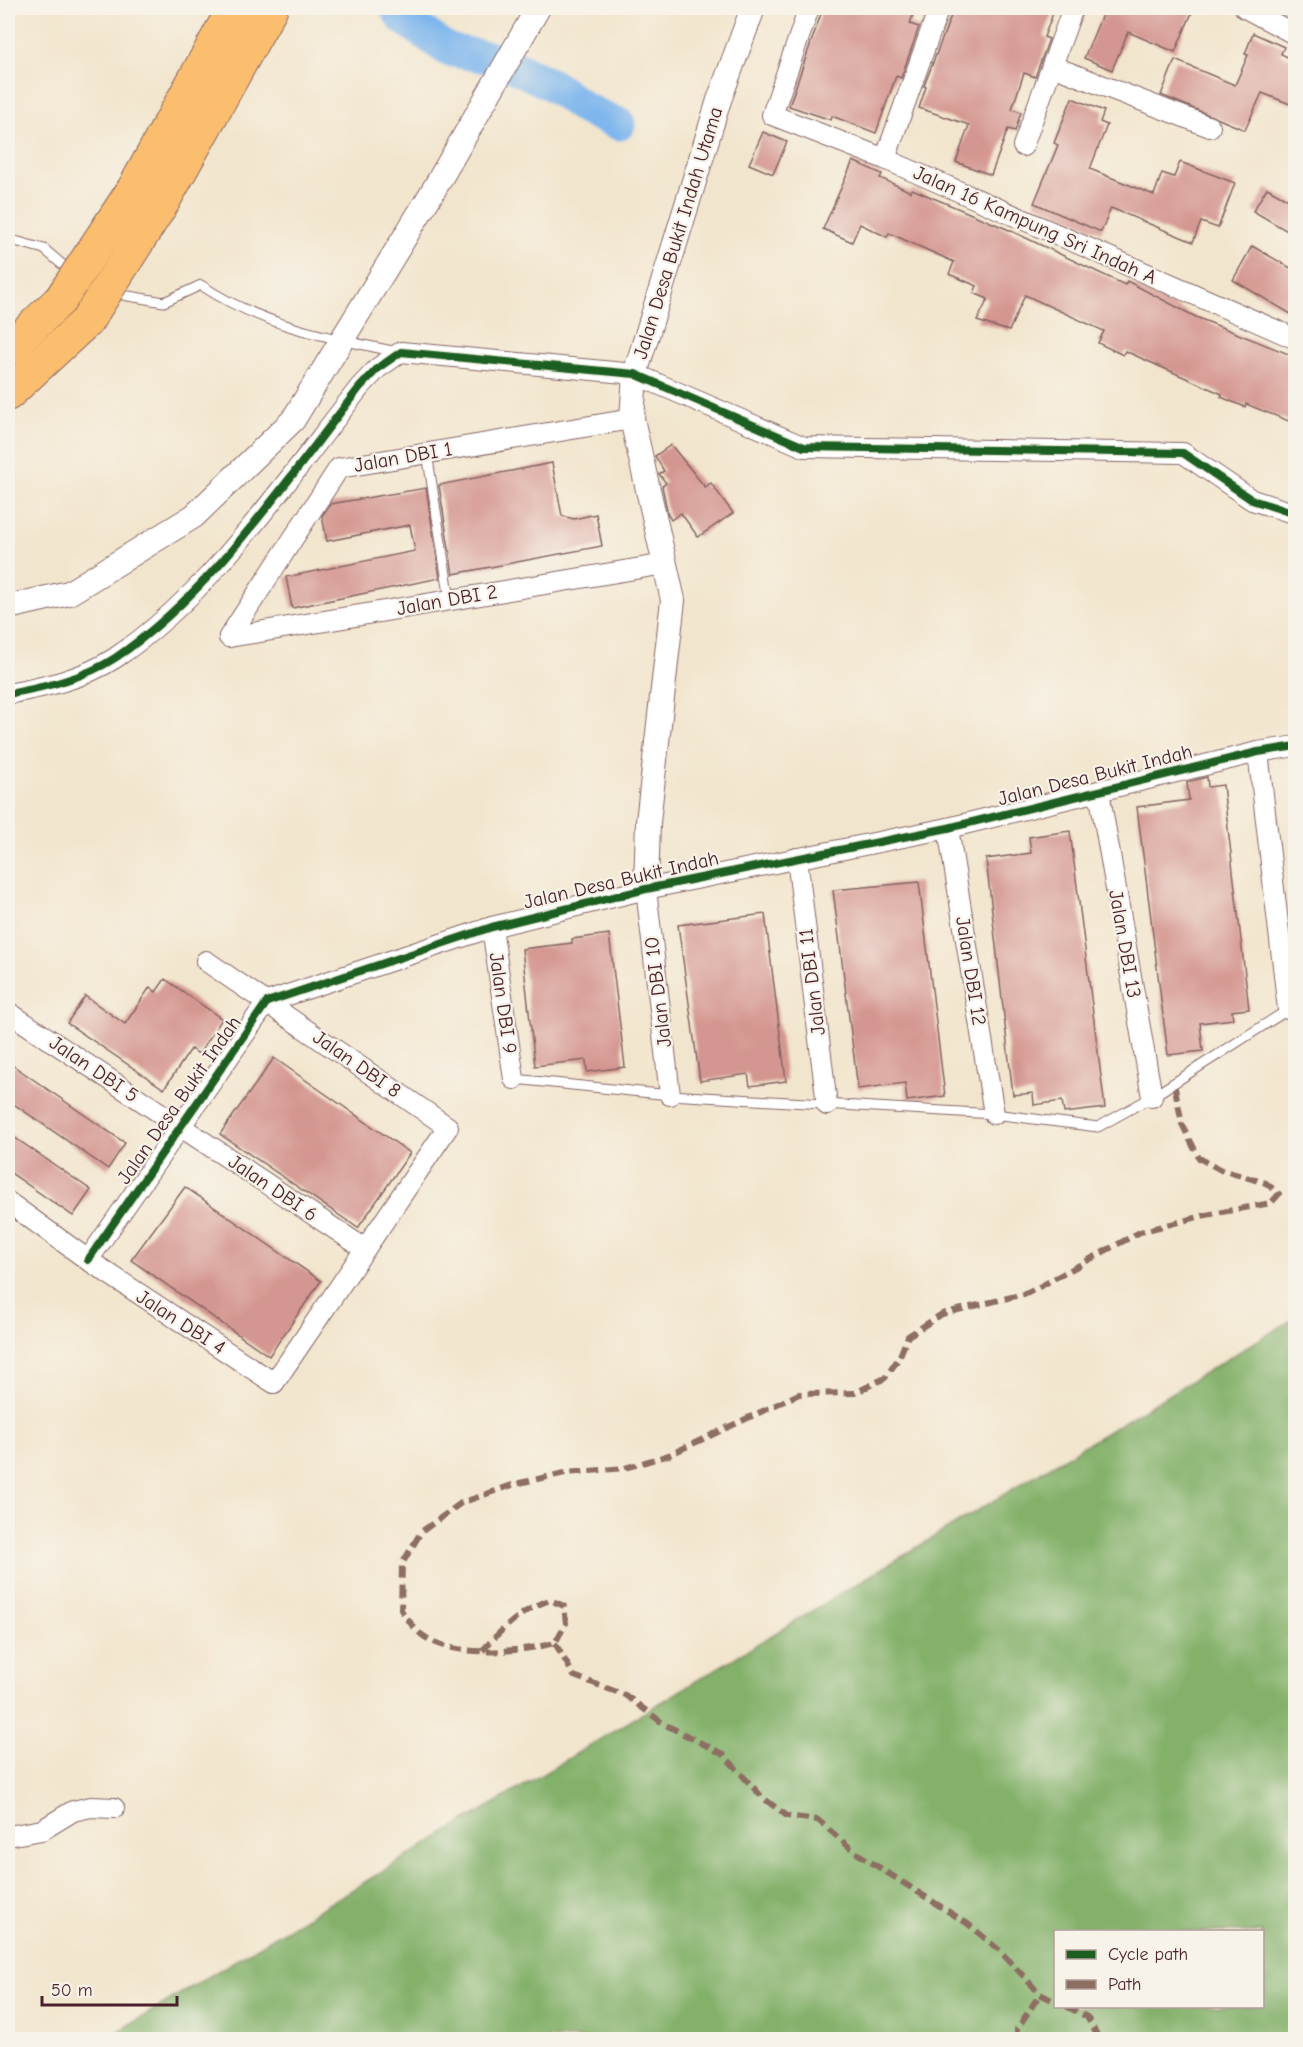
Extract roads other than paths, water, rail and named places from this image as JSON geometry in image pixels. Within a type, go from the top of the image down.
[{"type":"highway","points":[[8,350],[73,291],[133,190],[234,8]]},
{"type":"highway","points":[[8,394],[90,305],[163,202],[272,8]]},
{"type":"street","points":[[8,607],[69,593],[194,516],[293,420],[395,254],[538,8]]},
{"type":"street","name":"Jalan Desa Bukit Indah Utama","points":[[646,889],[648,822],[673,600],[632,419],[635,374],[719,100],[753,8]]},
{"type":"street","name":"Jalan 16 Kampung Sri Indah A","points":[[809,8],[772,115],[885,159],[1296,339]]},
{"type":"street","points":[[885,159],[939,8]]},
{"type":"street","points":[[1023,146],[1073,8]]},
{"type":"street","points":[[1245,8],[1296,34]]},
{"type":"street","points":[[1052,66],[1210,127]]},
{"type":"street","points":[[8,694],[80,676],[114,659],[162,622],[242,538],[360,387],[378,368],[401,352],[635,374],[804,447],[1183,453],[1252,500],[1296,514]]},
{"type":"street","name":"Jalan DBI 1","points":[[228,637],[339,468],[632,419]]},
{"type":"street","name":"Jalan DBI 2","points":[[228,637],[665,564]]},
{"type":"street","name":"Jalan Desa Bukit Indah","points":[[88,1260],[267,1002],[492,927],[646,889],[948,828],[1258,752],[1296,746]]},
{"type":"street","points":[[1258,752],[1292,1007]]},
{"type":"street","name":"Jalan DBI 13","points":[[1099,791],[1152,1097]]},
{"type":"street","name":"Jalan DBI 12","points":[[948,828],[994,1114]]},
{"type":"street","name":"Jalan DBI 11","points":[[797,858],[827,1106]]},
{"type":"street","name":"Jalan DBI 10","points":[[646,889],[670,1095]]},
{"type":"street","name":"Jalan DBI 9","points":[[492,927],[514,1079]]},
{"type":"street","name":"Jalan DBI 8","points":[[206,961],[448,1127],[365,1249]]},
{"type":"street","name":"Jalan DBI 5","points":[[8,1012],[181,1126]]},
{"type":"street","name":"Jalan DBI 6","points":[[181,1126],[365,1249]]},
{"type":"street","name":"Jalan DBI 4","points":[[8,1202],[88,1260],[274,1383],[365,1249]]},
{"type":"street","points":[[8,1836],[42,1830],[73,1811],[91,1807],[114,1808]]},
{"type":"lane","points":[[8,239],[44,249],[73,291]]},
{"type":"lane","points":[[90,305],[164,302],[201,285],[226,301],[264,319],[342,340],[401,352]]},
{"type":"lane","points":[[427,453],[450,600]]},
{"type":"lane","points":[[514,1079],[670,1095],[994,1114],[1098,1126],[1152,1097],[1292,1007]]},
{"type":"waterway","points":[[396,8],[403,18],[448,50],[498,59],[554,86],[585,109],[619,124]]}]
